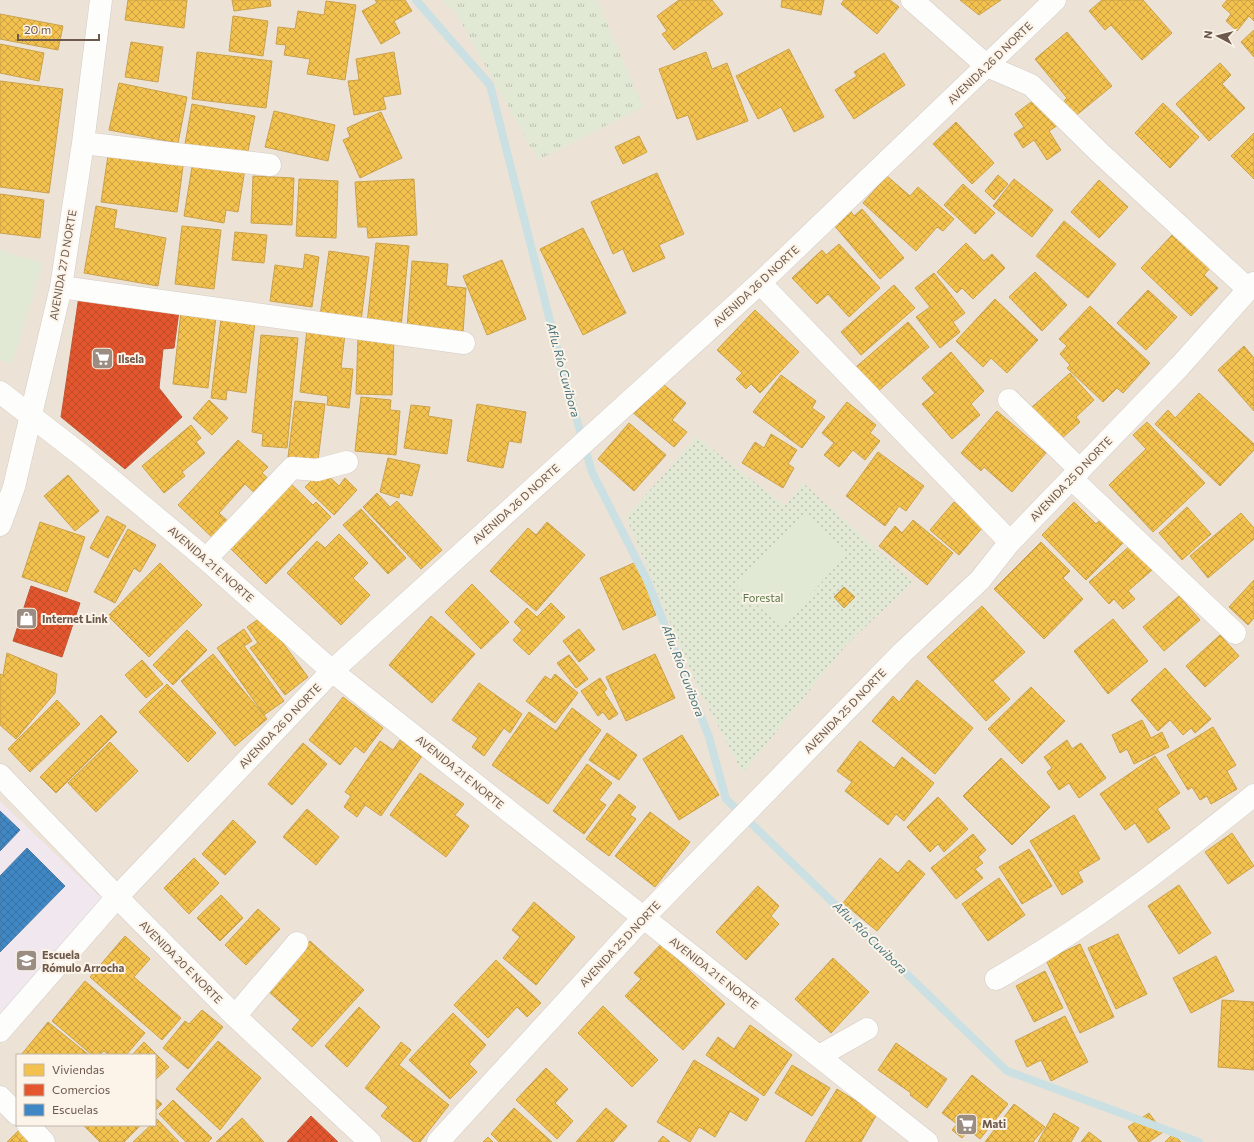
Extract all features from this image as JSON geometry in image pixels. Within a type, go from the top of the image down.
[{"type":"street","name":"AVENIDA 27 D NORTE","points":[[0,524],[14,487],[61,287],[83,143],[101,0]]},
{"type":"street","points":[[912,0],[987,66],[1031,85],[1100,153],[1251,286]]},
{"type":"street","name":"AVENIDA 26 D NORTE","points":[[0,1031],[116,898],[332,670],[760,283],[1055,0]]},
{"type":"street","points":[[83,143],[270,165]]},
{"type":"street","points":[[760,283],[1010,542]]},
{"type":"street","name":"AVENIDA 25 D NORTE","points":[[438,1142],[643,918],[903,652],[980,580],[1010,542],[1180,366],[1251,286]]},
{"type":"street","points":[[61,287],[464,343]]},
{"type":"street","name":"AVENIDA 21 E NORTE","points":[[0,392],[84,457],[206,559],[332,670],[927,1142]]},
{"type":"street","points":[[1009,400],[1076,474],[1235,633]]},
{"type":"street","points":[[206,559],[292,468],[317,470],[347,462]]},
{"type":"street","name":"AVENIDA 20 E NORTE","points":[[0,775],[116,898],[235,1016],[370,1142]]},
{"type":"street","points":[[996,979],[1045,951],[1165,867],[1254,795]]},
{"type":"street","points":[[235,1016],[297,942]]},
{"type":"street","points":[[819,1056],[867,1029]]},
{"type":"street","points":[[0,1097],[16,1113]]},
{"type":"street","points":[[29,1126],[44,1142]]},
{"type":"shaded area","points":[[0,0],[1254,0],[1254,1142],[0,1142]]},
{"type":"shaded area","name":"Escuela Rómulo Arrocha","points":[[0,801],[105,901],[0,1022]]},
{"type":"green space","points":[[441,0],[597,0],[643,107],[538,160],[456,13]]},
{"type":"green space","points":[[0,250],[43,263],[12,364],[0,360]]},
{"type":"green space","name":"Forestal","points":[[697,437],[785,506],[803,483],[913,582],[847,644],[743,773],[698,688],[626,517]]},
{"type":"green space","points":[[805,512],[848,553],[781,627],[737,586]]},
{"type":"building: Viviendas","points":[[128,0],[187,0],[184,28],[125,20]]},
{"type":"building: Viviendas","points":[[232,0],[270,0],[271,6],[234,11]]},
{"type":"building: Viviendas","points":[[375,0],[405,0],[412,11],[394,21],[400,33],[381,44],[362,11],[377,3]]},
{"type":"building: Viviendas","points":[[679,0],[712,0],[723,14],[674,50],[662,34],[667,31],[657,16]]},
{"type":"building: Viviendas","points":[[782,0],[824,0],[821,15],[781,7]]},
{"type":"building: Viviendas","points":[[844,0],[890,0],[899,7],[877,34],[841,4]]},
{"type":"building: Viviendas","points":[[960,0],[1001,0],[979,15]]},
{"type":"building: Viviendas","points":[[1102,0],[1143,0],[1172,33],[1142,60],[1111,25],[1105,30],[1089,11]]},
{"type":"building: Viviendas","points":[[1227,0],[1254,0],[1254,21],[1249,16],[1237,31],[1226,21],[1231,14],[1222,6]]},
{"type":"building: Viviendas","points":[[326,1],[356,5],[345,80],[307,74],[310,59],[284,55],[286,45],[276,44],[278,27],[295,29],[298,11],[324,15]]},
{"type":"building: Viviendas","points":[[0,14],[63,26],[58,50],[0,39]]},
{"type":"building: Viviendas","points":[[233,16],[268,21],[263,56],[229,51]]},
{"type":"building: Viviendas","points":[[1254,30],[1254,57],[1241,42]]},
{"type":"building: Viviendas","points":[[1067,32],[1112,86],[1073,118],[1062,103],[1067,98],[1035,59]]},
{"type":"building: Viviendas","points":[[131,42],[163,47],[158,82],[125,77]]},
{"type":"building: Viviendas","points":[[0,44],[44,53],[39,81],[0,73]]},
{"type":"building: Viviendas","points":[[789,49],[824,117],[794,132],[781,107],[758,119],[736,76]]},
{"type":"building: Viviendas","points":[[197,52],[272,61],[266,108],[192,99]]},
{"type":"building: Viviendas","points":[[394,52],[401,94],[383,97],[386,109],[354,115],[348,81],[359,80],[356,59]]},
{"type":"building: Viviendas","points":[[706,52],[712,69],[727,63],[748,121],[697,140],[688,115],[677,119],[659,69]]},
{"type":"building: Viviendas","points":[[884,53],[905,85],[854,119],[835,90],[857,76],[854,72]]},
{"type":"building: Viviendas","points":[[1220,63],[1231,75],[1222,84],[1245,108],[1209,141],[1176,104]]},
{"type":"building: Viviendas","points":[[0,81],[63,89],[49,193],[0,187]]},
{"type":"building: Viviendas","points":[[119,83],[187,97],[178,143],[109,130]]},
{"type":"building: Viviendas","points":[[1038,97],[1058,125],[1049,131],[1061,150],[1047,160],[1034,140],[1023,148],[1014,134],[1024,127],[1015,114]]},
{"type":"building: Viviendas","points":[[1163,103],[1199,137],[1170,168],[1135,133]]},
{"type":"building: Viviendas","points":[[192,104],[255,116],[247,156],[185,144]]},
{"type":"building: Viviendas","points":[[274,111],[335,125],[328,161],[265,147]]},
{"type":"building: Viviendas","points":[[381,112],[402,158],[360,178],[343,140],[350,137],[347,128]]},
{"type":"building: Viviendas","points":[[956,122],[994,163],[972,184],[933,144]]},
{"type":"building: Viviendas","points":[[1254,133],[1254,179],[1231,156]]},
{"type":"building: Viviendas","points":[[639,136],[647,152],[623,164],[615,147]]},
{"type":"building: Viviendas","points":[[109,149],[184,159],[177,212],[101,202]]},
{"type":"building: Viviendas","points":[[193,161],[245,169],[238,212],[226,210],[224,223],[184,216]]},
{"type":"building: Viviendas","points":[[657,173],[684,234],[659,245],[665,258],[633,272],[623,249],[613,254],[591,202]]},
{"type":"building: Viviendas","points":[[998,175],[1008,184],[994,200],[985,191]]},
{"type":"building: Viviendas","points":[[253,176],[294,178],[292,225],[251,223]]},
{"type":"building: Viviendas","points":[[887,176],[910,196],[918,187],[954,219],[943,231],[937,227],[916,251],[863,203]]},
{"type":"building: Viviendas","points":[[299,179],[338,181],[336,238],[296,236]]},
{"type":"building: Viviendas","points":[[414,179],[417,235],[368,238],[367,227],[358,227],[355,182]]},
{"type":"building: Viviendas","points":[[1014,179],[1053,210],[1032,237],[993,206]]},
{"type":"building: Viviendas","points":[[1099,180],[1128,207],[1099,238],[1071,212]]},
{"type":"building: Viviendas","points":[[963,184],[995,213],[975,234],[944,205]]},
{"type":"building: Viviendas","points":[[0,194],[44,200],[40,238],[0,233]]},
{"type":"building: Viviendas","points":[[96,206],[117,210],[114,228],[166,238],[158,286],[84,273]]},
{"type":"building: Viviendas","points":[[862,209],[904,258],[880,279],[833,224],[850,210],[854,216]]},
{"type":"building: Viviendas","points":[[1064,221],[1116,264],[1088,298],[1036,256]]},
{"type":"building: Viviendas","points":[[182,226],[221,230],[214,289],[175,284]]},
{"type":"building: Viviendas","points":[[583,228],[626,313],[583,335],[540,249]]},
{"type":"building: Viviendas","points":[[235,232],[267,235],[264,263],[232,260]]},
{"type":"building: Viviendas","points":[[1174,233],[1210,268],[1204,275],[1218,288],[1191,316],[1141,268]]},
{"type":"building: Viviendas","points":[[376,243],[409,246],[401,327],[367,323]]},
{"type":"building: Viviendas","points":[[966,243],[984,261],[992,254],[1005,268],[973,299],[962,288],[957,293],[937,272]]},
{"type":"building: Viviendas","points":[[839,244],[880,288],[849,317],[828,294],[817,304],[792,278],[822,250],[826,255]]},
{"type":"building: Viviendas","points":[[329,251],[369,257],[361,321],[320,316]]},
{"type":"building: Viviendas","points":[[305,254],[319,257],[312,307],[270,301],[275,265],[303,269]]},
{"type":"building: Viviendas","points":[[502,260],[526,319],[487,335],[463,276]]},
{"type":"building: Viviendas","points":[[412,261],[448,264],[446,286],[466,288],[463,333],[407,328]]},
{"type":"building: Viviendas","points":[[1035,272],[1067,305],[1042,331],[1009,297]]},
{"type":"building: Viviendas","points":[[934,273],[965,313],[953,322],[960,332],[940,348],[916,317],[930,307],[915,288]]},
{"type":"building: Viviendas","points":[[894,285],[915,308],[861,355],[841,332]]},
{"type":"building: Viviendas","points":[[1148,290],[1177,317],[1146,350],[1117,323]]},
{"type":"building: Viviendas","points":[[995,299],[1038,340],[1007,373],[991,358],[983,367],[956,341]]},
{"type":"building: Viviendas","points":[[1090,306],[1150,363],[1123,393],[1117,388],[1103,402],[1067,368],[1070,365],[1060,354],[1067,346],[1059,339]]},
{"type":"building: Viviendas","points":[[755,310],[799,352],[760,393],[751,384],[746,389],[736,379],[742,373],[717,350]]},
{"type":"building: Viviendas","points":[[181,312],[216,316],[208,388],[173,384]]},
{"type":"building: Viviendas","points":[[221,319],[255,323],[246,393],[227,390],[226,400],[211,398]]},
{"type":"building: Viviendas","points":[[908,322],[929,347],[877,392],[856,367]]},
{"type":"building: Viviendas","points":[[307,329],[345,334],[341,368],[353,369],[349,408],[327,405],[328,396],[300,392]]},
{"type":"building: Viviendas","points":[[261,335],[298,338],[287,448],[262,446],[263,434],[252,432]]},
{"type":"building: Viviendas","points":[[358,337],[394,338],[392,395],[356,394]]},
{"type":"building: Viviendas","points":[[1244,346],[1254,358],[1254,411],[1218,370]]},
{"type":"building: Viviendas","points":[[951,352],[984,391],[971,404],[980,415],[952,439],[922,404],[935,393],[922,378]]},
{"type":"building: Viviendas","points":[[1070,373],[1094,400],[1076,417],[1080,422],[1060,440],[1031,408]]},
{"type":"building: Viviendas","points":[[781,375],[816,401],[812,408],[825,417],[802,448],[753,412]]},
{"type":"building: Viviendas","points":[[657,379],[686,403],[672,420],[687,432],[674,447],[631,411]]},
{"type":"building: Viviendas","points":[[1199,393],[1254,444],[1254,450],[1220,486],[1155,424],[1168,410],[1175,418]]},
{"type":"building: Viviendas","points":[[361,397],[391,400],[390,410],[400,411],[396,455],[355,451]]},
{"type":"building: Viviendas","points":[[209,400],[228,418],[212,435],[193,418]]},
{"type":"building: Viviendas","points":[[295,401],[325,404],[317,468],[287,465]]},
{"type":"building: Viviendas","points":[[847,402],[876,425],[870,433],[880,441],[865,460],[853,450],[839,467],[824,455],[834,443],[822,433]]},
{"type":"building: Viviendas","points":[[477,404],[526,412],[521,443],[509,441],[503,468],[467,461]]},
{"type":"building: Viviendas","points":[[411,405],[430,407],[428,416],[452,420],[447,454],[404,448]]},
{"type":"building: Viviendas","points":[[997,411],[1046,453],[1012,492],[984,467],[981,471],[961,453]]},
{"type":"building: Viviendas","points":[[1147,422],[1205,483],[1153,532],[1109,485],[1146,449],[1133,435]]},
{"type":"building: Viviendas","points":[[629,423],[666,455],[634,491],[598,459]]},
{"type":"building: Viviendas","points":[[191,425],[201,438],[196,442],[205,453],[182,472],[185,476],[164,493],[142,466]]},
{"type":"building: Viviendas","points":[[771,434],[797,450],[788,464],[794,468],[783,488],[742,463],[755,442],[764,448]]},
{"type":"building: Viviendas","points":[[238,440],[268,467],[262,473],[273,483],[260,498],[245,484],[219,513],[231,524],[216,541],[178,505]]},
{"type":"building: Viviendas","points":[[878,452],[924,486],[906,511],[899,506],[885,526],[846,496]]},
{"type":"building: Viviendas","points":[[388,458],[420,465],[412,496],[400,493],[399,498],[380,492]]},
{"type":"building: Viviendas","points":[[322,470],[339,486],[345,478],[357,490],[334,515],[305,487]]},
{"type":"building: Viviendas","points":[[68,475],[99,511],[75,531],[44,496]]},
{"type":"building: Viviendas","points":[[287,480],[313,505],[316,502],[331,517],[266,584],[225,543]]},
{"type":"building: Viviendas","points":[[377,493],[390,507],[397,501],[442,550],[421,569],[363,507]]},
{"type":"building: Viviendas","points":[[954,502],[983,527],[959,555],[930,530]]},
{"type":"building: Viviendas","points":[[1074,502],[1096,524],[1103,517],[1126,540],[1086,580],[1042,535]]},
{"type":"building: Viviendas","points":[[1187,507],[1211,534],[1182,560],[1159,533]]},
{"type":"building: Viviendas","points":[[361,509],[406,558],[388,574],[343,525]]},
{"type":"building: Viviendas","points":[[1241,513],[1254,528],[1254,539],[1208,578],[1190,556]]},
{"type":"building: Viviendas","points":[[107,516],[126,526],[108,558],[90,548]]},
{"type":"building: Viviendas","points":[[913,520],[953,553],[927,585],[879,546],[895,526],[902,533]]},
{"type":"building: Viviendas","points":[[40,522],[85,537],[67,592],[22,577]]},
{"type":"building: Viviendas","points":[[547,522],[585,555],[536,611],[490,571],[528,528],[536,535]]},
{"type":"building: Viviendas","points":[[128,529],[156,545],[140,572],[134,568],[115,603],[94,592]]},
{"type":"building: Viviendas","points":[[339,534],[368,563],[353,578],[370,595],[341,625],[287,573],[317,541],[325,548]]},
{"type":"building: Viviendas","points":[[1041,542],[1070,571],[1063,578],[1083,599],[1044,639],[994,589]]},
{"type":"building: Viviendas","points":[[1131,545],[1152,570],[1128,591],[1135,599],[1123,609],[1114,599],[1109,604],[1089,582]]},
{"type":"building: Viviendas","points":[[636,562],[653,599],[650,601],[656,615],[623,630],[600,578]]},
{"type":"building: Viviendas","points":[[160,563],[202,605],[149,657],[108,616]]},
{"type":"building: Viviendas","points":[[1254,580],[1254,618],[1248,625],[1229,607]]},
{"type":"building: Viviendas","points":[[472,584],[509,622],[481,649],[445,612]]},
{"type":"building: Viviendas","points":[[844,587],[855,597],[844,608],[834,597]]},
{"type":"building: Viviendas","points":[[1179,596],[1200,620],[1164,651],[1143,627]]},
{"type":"building: Viviendas","points":[[551,603],[565,617],[529,655],[513,640],[522,630],[514,622],[527,608],[537,617]]},
{"type":"building: Viviendas","points":[[982,606],[1025,652],[993,681],[1010,699],[986,721],[927,657]]},
{"type":"building: Viviendas","points":[[263,616],[308,677],[285,695],[250,648],[258,643],[247,627]]},
{"type":"building: Viviendas","points":[[431,616],[475,654],[432,703],[389,665]]},
{"type":"building: Viviendas","points":[[1113,619],[1148,661],[1108,694],[1074,651]]},
{"type":"building: Viviendas","points":[[244,629],[252,641],[244,646],[284,701],[264,715],[217,648]]},
{"type":"building: Viviendas","points":[[579,629],[595,650],[579,662],[563,641]]},
{"type":"building: Viviendas","points":[[187,630],[207,650],[173,685],[153,665]]},
{"type":"building: Viviendas","points":[[1220,635],[1239,656],[1205,687],[1186,666]]},
{"type":"building: Viviendas","points":[[7,653],[57,674],[55,693],[16,739],[0,725],[0,674],[3,675]]},
{"type":"building: Viviendas","points":[[213,654],[267,719],[235,746],[181,681]]},
{"type":"building: Viviendas","points":[[655,654],[675,698],[626,721],[606,677]]},
{"type":"building: Viviendas","points":[[569,655],[588,679],[576,688],[557,663]]},
{"type":"building: Viviendas","points":[[142,660],[163,684],[146,698],[125,675]]},
{"type":"building: Viviendas","points":[[1165,668],[1211,719],[1195,733],[1191,728],[1183,735],[1170,720],[1158,731],[1131,700]]},
{"type":"building: Viviendas","points":[[555,674],[578,693],[555,723],[526,701],[545,676],[551,680]]},
{"type":"building: Viviendas","points":[[600,678],[607,689],[604,692],[618,714],[609,720],[603,712],[598,716],[581,691]]},
{"type":"building: Viviendas","points":[[917,680],[973,728],[935,774],[872,721],[893,696],[899,702]]},
{"type":"building: Viviendas","points":[[479,683],[522,714],[510,733],[504,728],[484,756],[472,747],[478,738],[452,720]]},
{"type":"building: Viviendas","points":[[167,684],[216,733],[188,762],[139,712]]},
{"type":"building: Viviendas","points":[[1031,687],[1065,721],[1022,764],[988,729]]},
{"type":"building: Viviendas","points":[[343,697],[383,728],[364,753],[355,746],[340,765],[309,740]]},
{"type":"building: Viviendas","points":[[57,700],[80,724],[30,772],[8,749]]},
{"type":"building: Viviendas","points":[[572,708],[601,730],[548,804],[492,765],[529,712],[556,731]]},
{"type":"building: Viviendas","points":[[101,715],[117,732],[56,793],[40,777]]},
{"type":"building: Viviendas","points":[[1142,720],[1151,738],[1162,732],[1169,747],[1134,764],[1127,749],[1120,753],[1112,735]]},
{"type":"building: Viviendas","points":[[1213,727],[1236,765],[1227,771],[1237,789],[1211,804],[1207,796],[1200,800],[1192,787],[1188,790],[1167,755]]},
{"type":"building: Viviendas","points":[[607,733],[637,755],[619,780],[589,760]]},
{"type":"building: Viviendas","points":[[682,735],[719,795],[679,820],[643,759]]},
{"type":"building: Viviendas","points":[[400,740],[422,756],[381,816],[365,805],[357,817],[344,807],[351,796],[345,792],[380,741],[393,750]]},
{"type":"building: Viviendas","points":[[1067,740],[1072,749],[1081,743],[1106,778],[1079,798],[1069,783],[1059,790],[1047,772],[1052,768],[1044,757]]},
{"type":"building: Viviendas","points":[[860,741],[894,768],[902,757],[934,783],[904,821],[896,814],[888,825],[845,791],[852,782],[837,771]]},
{"type":"building: Viviendas","points":[[110,742],[138,771],[96,812],[68,783]]},
{"type":"building: Viviendas","points":[[303,743],[327,764],[292,805],[268,784]]},
{"type":"building: Viviendas","points":[[1155,756],[1180,793],[1157,809],[1170,828],[1148,843],[1135,823],[1125,830],[1100,794]]},
{"type":"building: Viviendas","points":[[1001,758],[1050,807],[1012,845],[963,796]]},
{"type":"building: Viviendas","points":[[587,764],[612,783],[599,800],[606,805],[584,834],[553,811]]},
{"type":"building: Viviendas","points":[[420,773],[464,804],[455,815],[469,826],[446,857],[390,815]]},
{"type":"building: Viviendas","points":[[619,794],[636,807],[630,815],[636,819],[609,856],[586,839]]},
{"type":"building: Viviendas","points":[[938,797],[968,829],[944,852],[938,844],[930,852],[907,827]]},
{"type":"building: Viviendas","points":[[307,809],[339,837],[316,865],[283,837]]},
{"type":"building: Viviendas","points":[[650,812],[690,842],[655,887],[615,856]]},
{"type":"building: Viviendas","points":[[1074,815],[1100,859],[1078,872],[1083,882],[1062,895],[1030,841]]},
{"type":"building: Viviendas","points":[[233,820],[256,842],[225,875],[202,854]]},
{"type":"building: Viviendas","points":[[1232,833],[1254,866],[1228,884],[1205,852]]},
{"type":"building: Viviendas","points":[[973,834],[986,850],[978,857],[983,863],[975,869],[983,878],[956,899],[931,868]]},
{"type":"building: Viviendas","points":[[1029,849],[1052,886],[1022,904],[999,867]]},
{"type":"building: Viviendas","points":[[194,858],[219,883],[189,914],[164,888]]},
{"type":"building: Viviendas","points":[[880,858],[898,873],[909,860],[925,874],[877,931],[843,903]]},
{"type":"building: Viviendas","points":[[999,878],[1025,915],[988,941],[962,904]]},
{"type":"building: Viviendas","points":[[1179,885],[1211,933],[1179,954],[1148,906]]},
{"type":"building: Viviendas","points":[[758,886],[779,906],[771,916],[779,924],[746,960],[716,932]]},
{"type":"building: Viviendas","points":[[221,895],[243,918],[220,941],[197,918]]},
{"type":"building: Viviendas","points":[[534,902],[575,937],[536,985],[503,958],[520,937],[512,930]]},
{"type":"building: Viviendas","points":[[258,909],[280,929],[246,965],[225,945]]},
{"type":"building: Viviendas","points":[[1118,934],[1147,994],[1116,1009],[1088,948]]},
{"type":"building: Viviendas","points":[[125,936],[150,959],[134,977],[181,1018],[162,1040],[90,977]]},
{"type":"building: Viviendas","points":[[310,941],[364,990],[312,1047],[292,1029],[300,1020],[267,990]]},
{"type":"building: Viviendas","points":[[661,944],[725,1004],[683,1050],[625,996],[641,979],[634,973]]},
{"type":"building: Viviendas","points":[[1080,944],[1114,1017],[1080,1033],[1046,960]]},
{"type":"building: Viviendas","points":[[1216,956],[1234,991],[1191,1013],[1173,978]]},
{"type":"building: Viviendas","points":[[833,958],[869,992],[831,1033],[795,999]]},
{"type":"building: Viviendas","points":[[496,960],[541,1003],[527,1017],[517,1007],[488,1038],[454,1005]]},
{"type":"building: Viviendas","points":[[1045,971],[1063,1008],[1034,1022],[1016,986]]},
{"type":"building: Viviendas","points":[[85,981],[145,1033],[127,1054],[108,1054],[104,1051],[100,1054],[91,1054],[52,1021]]},
{"type":"building: Viviendas","points":[[1222,1000],[1254,1002],[1254,1070],[1218,1067]]},
{"type":"building: Viviendas","points":[[603,1006],[658,1060],[632,1087],[578,1033]]},
{"type":"building: Viviendas","points":[[359,1007],[380,1027],[347,1067],[325,1046]]},
{"type":"building: Viviendas","points":[[202,1010],[223,1027],[188,1069],[163,1048],[185,1021],[189,1024]]},
{"type":"building: Viviendas","points":[[453,1013],[486,1045],[469,1064],[477,1072],[450,1099],[409,1060]]},
{"type":"building: Viviendas","points":[[1065,1016],[1088,1062],[1051,1081],[1041,1060],[1027,1067],[1015,1041]]},
{"type":"building: Viviendas","points":[[48,1022],[88,1054],[22,1054]]},
{"type":"building: Viviendas","points":[[750,1025],[792,1055],[764,1096],[706,1055],[718,1037],[734,1049]]},
{"type":"building: Viviendas","points":[[218,1041],[261,1078],[220,1130],[176,1089]]},
{"type":"building: Viviendas","points":[[144,1042],[156,1054],[133,1054]]},
{"type":"building: Viviendas","points":[[401,1042],[411,1050],[399,1065],[449,1105],[420,1142],[414,1142],[381,1116],[388,1107],[365,1088]]},
{"type":"building: Viviendas","points":[[896,1043],[947,1079],[927,1108],[910,1095],[911,1093],[878,1070]]},
{"type":"building: Viviendas","points":[[156,1054],[169,1067],[156,1079]]},
{"type":"building: Viviendas","points":[[694,1060],[759,1099],[746,1121],[730,1111],[715,1137],[699,1127],[690,1142],[657,1122]]},
{"type":"building: Viviendas","points":[[792,1065],[830,1088],[812,1116],[775,1093]]},
{"type":"building: Viviendas","points":[[546,1068],[568,1089],[555,1103],[573,1121],[557,1139],[516,1100]]},
{"type":"building: Viviendas","points":[[972,1075],[1008,1104],[980,1139],[969,1130],[962,1138],[952,1130],[957,1124],[942,1113]]},
{"type":"building: Viviendas","points":[[837,1089],[877,1114],[861,1142],[805,1142]]},
{"type":"building: Viviendas","points":[[156,1099],[162,1104],[156,1110]]},
{"type":"building: Viviendas","points":[[173,1100],[212,1138],[208,1142],[186,1142],[159,1114]]},
{"type":"building: Viviendas","points":[[1014,1104],[1045,1127],[1033,1142],[985,1142]]},
{"type":"building: Viviendas","points":[[514,1108],[552,1142],[499,1142],[491,1134]]},
{"type":"building: Viviendas","points":[[606,1108],[627,1126],[613,1142],[576,1142]]},
{"type":"building: Viviendas","points":[[1054,1113],[1079,1128],[1071,1142],[1038,1142]]},
{"type":"building: Viviendas","points":[[1149,1113],[1163,1132],[1149,1142],[1139,1142],[1128,1127]]},
{"type":"building: Viviendas","points":[[242,1118],[264,1142],[216,1142]]},
{"type":"building: Viviendas","points":[[157,1119],[179,1142],[133,1142],[150,1126],[156,1126]]},
{"type":"building: Viviendas","points":[[84,1126],[140,1126],[124,1142],[100,1142]]},
{"type":"building: Viviendas","points":[[19,1130],[30,1142],[7,1142]]},
{"type":"building: Viviendas","points":[[1089,1132],[1102,1142],[1081,1142]]},
{"type":"building: Viviendas","points":[[1173,1134],[1181,1142],[1165,1142]]},
{"type":"building: Viviendas","points":[[663,1136],[670,1142],[658,1142]]},
{"type":"building: Viviendas","points":[[488,1137],[493,1142],[483,1142]]},
{"type":"building: Comercios","points":[[79,296],[179,311],[174,348],[163,349],[159,388],[182,417],[125,469],[61,417]]},
{"type":"building: Comercios","points":[[31,586],[80,603],[62,657],[13,641]]},
{"type":"building: Comercios","points":[[311,1116],[338,1142],[287,1142]]},
{"type":"building: Escuelas","points":[[0,811],[20,830],[0,851]]},
{"type":"building: Escuelas","points":[[27,848],[65,886],[0,952],[0,876]]},
{"type":"waterway","name":"Aflu. Río Cuvibora","points":[[416,0],[490,85],[563,372],[592,472],[647,580],[709,737],[726,799],[1007,1071],[1199,1142]]},
{"type":"place","name":"Ilsela","points":[[102,359]]},
{"type":"place","name":"Internet Link","points":[[26,619]]},
{"type":"place","name":"Escuela Rómulo Arrocha","points":[[26,961]]},
{"type":"place","name":"Mati","points":[[967,1124]]}]
